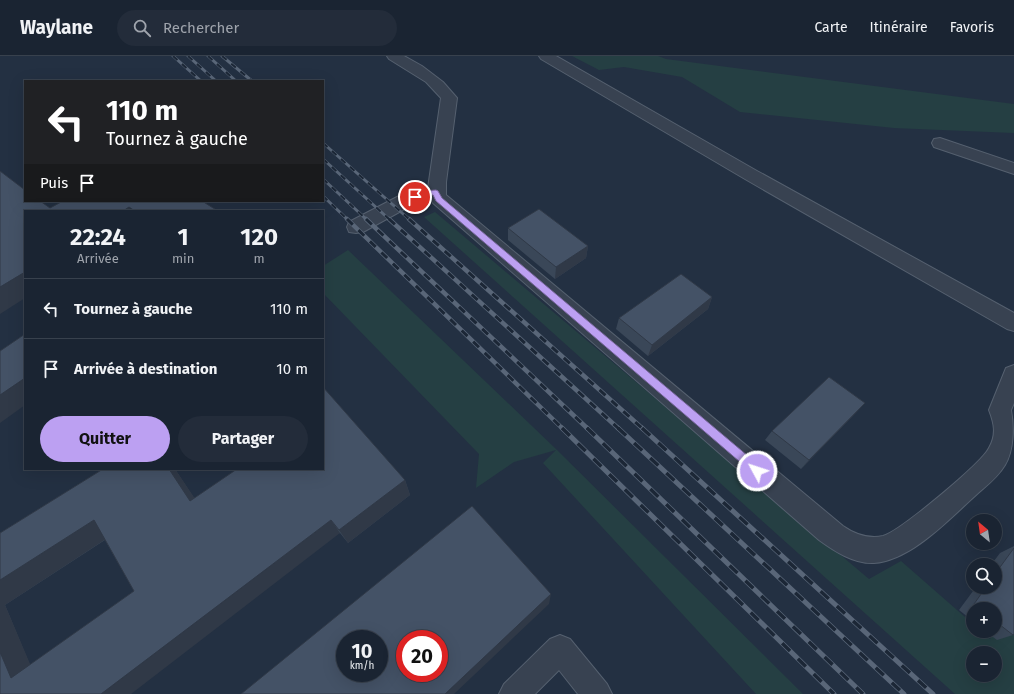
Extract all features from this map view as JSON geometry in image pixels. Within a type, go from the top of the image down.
[{"type":"lane","points":[[394,56],[436,83],[444,90],[448,98],[436,193],[439,200],[828,531],[854,547],[868,550],[880,549],[895,545],[922,526],[980,475],[999,456],[1010,428],[1000,410],[1014,374]]},
{"type":"lane","points":[[546,56],[758,179],[1014,323]]},
{"type":"lane","points":[[940,143],[1014,169]]},
{"type":"lane","points":[[356,227],[395,206],[425,193],[436,193]]},
{"type":"lane","points":[[514,694],[560,649],[597,694]]},
{"type":"green space","points":[[572,56],[658,56],[666,59],[1014,104],[1014,133],[894,128],[740,112],[682,77],[624,67],[599,70]]},
{"type":"green space","points":[[435,212],[869,579],[901,561],[966,618],[966,638],[1002,638],[1002,618],[1014,598],[1014,694],[955,694],[424,217]]},
{"type":"green space","points":[[348,250],[557,450],[803,694],[756,694],[543,463],[556,450],[514,462],[476,488],[479,454],[324,294],[324,265]]},
{"type":"building","points":[[0,171],[24,189],[24,202],[41,202],[50,208],[61,202],[204,202],[216,210],[134,210],[129,207],[124,210],[24,210],[24,273],[0,287]]},
{"type":"building","points":[[539,209],[588,246],[556,267],[508,228]]},
{"type":"building","points":[[681,274],[712,297],[652,345],[619,318]]},
{"type":"building","points":[[24,335],[24,379],[0,395],[0,351]]},
{"type":"building","points":[[829,377],[865,403],[809,460],[772,431]]},
{"type":"building","points":[[324,388],[405,480],[339,530],[331,520],[101,694],[0,694],[0,652],[11,678],[134,591],[94,520],[0,580],[0,533],[101,470],[170,470],[190,501],[236,470],[324,470]]},
{"type":"building","points":[[472,506],[551,594],[445,694],[241,694]]},
{"type":"building","points":[[1014,548],[1013,635],[1002,626],[1002,602],[975,602],[981,594],[1002,594],[1002,564]]},
{"type":"railway","points":[[173,56],[200,80]]},
{"type":"railway","points":[[188,56],[215,80]]},
{"type":"railway","points":[[208,56],[235,80]]},
{"type":"railway","points":[[222,56],[251,80]]},
{"type":"railway","points":[[324,144],[410,220]]},
{"type":"railway","points":[[324,160],[390,220]]},
{"type":"railway","points":[[324,180],[367,220]]},
{"type":"railway","points":[[324,197],[348,220]]},
{"type":"railway","points":[[347,219],[563,429]]},
{"type":"railway","points":[[366,219],[588,429]]},
{"type":"railway","points":[[389,219],[619,429]]},
{"type":"railway","points":[[409,219],[643,429]]},
{"type":"railway","points":[[562,428],[834,694]]},
{"type":"railway","points":[[587,428],[863,694]]},
{"type":"railway","points":[[618,428],[904,694]]},
{"type":"railway","points":[[642,428],[933,694]]},
{"type":"route","points":[[415,197],[425,193],[436,193],[439,200],[757,471]]}]
